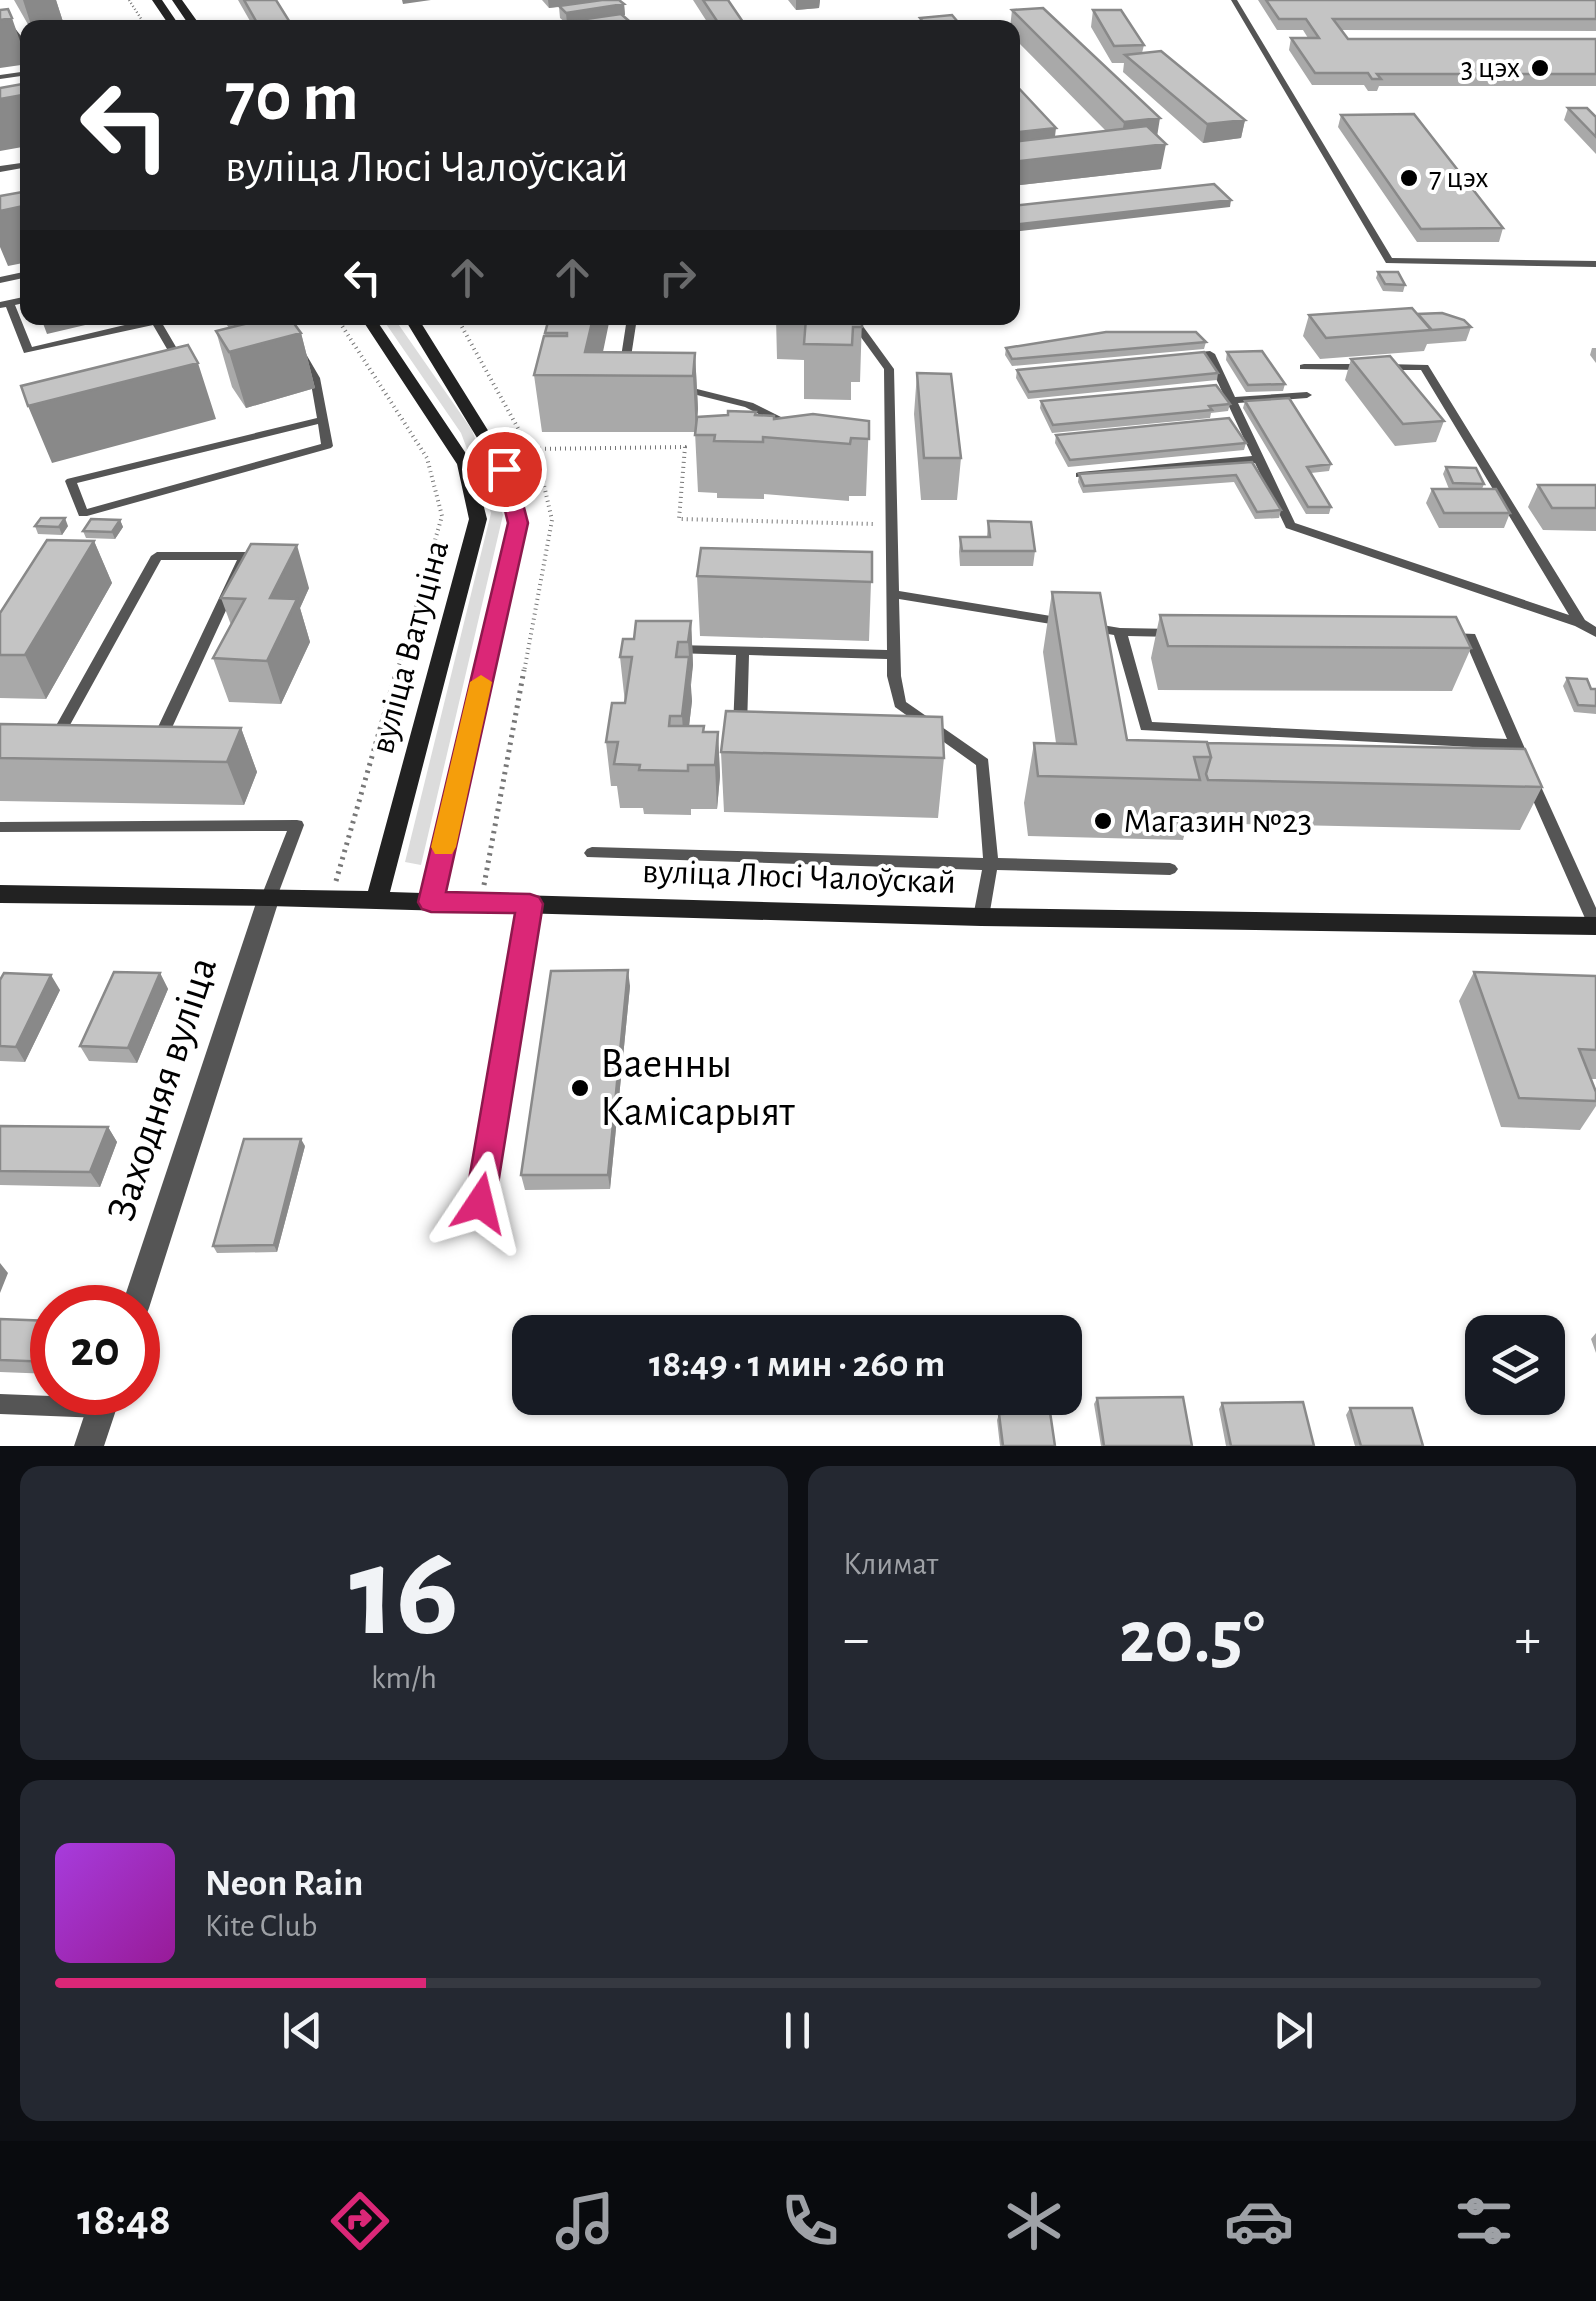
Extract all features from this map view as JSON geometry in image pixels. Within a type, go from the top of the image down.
[{"type":"street","name":"вуліца Ватуціна","points":[[373,325],[465,464],[478,519],[377,900]]},
{"type":"street","points":[[415,325],[504,469],[518,523],[431,902]]},
{"type":"street","name":"вуліца Люсі Чалоўскай","points":[[0,894],[331,898],[981,917],[1596,925]]},
{"type":"street","name":"Заходняя вуліца","points":[[143,1285],[270,897]]},
{"type":"street","points":[[89,1446],[100,1415]]},
{"type":"lane","points":[[1234,0],[1389,261],[1596,264]]},
{"type":"lane","points":[[0,11],[20,40]]},
{"type":"lane","points":[[5,304],[28,351],[131,325]]},
{"type":"lane","points":[[158,325],[185,372]]},
{"type":"lane","points":[[631,325],[622,369],[633,376]]},
{"type":"lane","points":[[857,325],[888,369],[894,655],[900,704],[983,763],[991,864],[981,917]]},
{"type":"lane","points":[[296,348],[315,378],[327,446],[83,514],[71,481],[322,420]]},
{"type":"lane","points":[[1174,358],[1210,354],[1290,525],[1580,622],[1596,633]]},
{"type":"lane","points":[[1304,367],[1424,367],[1580,622]]},
{"type":"lane","points":[[1206,387],[1224,385]]},
{"type":"lane","points":[[662,386],[697,390],[798,424]]},
{"type":"lane","points":[[1232,400],[1307,395]]},
{"type":"lane","points":[[1221,422],[1241,420]]},
{"type":"lane","points":[[872,435],[890,438]]},
{"type":"lane","points":[[1080,475],[1259,459]]},
{"type":"lane","points":[[60,732],[156,556],[245,556],[164,732],[129,732]]},
{"type":"lane","points":[[893,594],[1120,632],[1198,633]]},
{"type":"lane","points":[[1120,632],[1146,727],[1515,744]]},
{"type":"lane","points":[[1431,637],[1470,637],[1596,925]]},
{"type":"lane","points":[[654,649],[894,655]]},
{"type":"lane","points":[[739,737],[742,651]]},
{"type":"lane","points":[[40,732],[77,732]]},
{"type":"lane","points":[[0,827],[297,825],[270,897]]},
{"type":"lane","points":[[592,853],[1170,868]]},
{"type":"lane","points":[[480,1203],[530,904]]},
{"type":"lane","points":[[0,1404],[30,1403]]},
{"type":"path","points":[[331,898],[442,516],[427,458],[342,325]]},
{"type":"path","points":[[530,449],[686,447],[680,519],[892,524]]},
{"type":"shaded area","points":[[387,325],[399,325],[472,430],[503,515],[421,865],[405,862],[491,513],[461,433]]},
{"type":"building","points":[[244,0],[276,0],[288,20],[255,20]]},
{"type":"building","points":[[619,0],[624,4],[566,13],[559,6]]},
{"type":"building","points":[[703,0],[728,0],[742,20],[716,20]]},
{"type":"building","points":[[1266,0],[1596,0],[1596,19],[1333,19],[1348,39],[1596,39],[1596,74],[1377,74],[1381,79],[1372,79],[1368,73],[1315,73],[1291,38],[1319,38],[1306,19],[1279,19]]},
{"type":"building","points":[[1043,8],[1160,118],[1124,122],[1012,10]]},
{"type":"building","points":[[8,9],[12,18],[0,20],[0,10]]},
{"type":"building","points":[[1093,10],[1121,10],[1144,45],[1114,46]]},
{"type":"building","points":[[621,14],[628,20],[579,20]]},
{"type":"building","points":[[952,15],[956,20],[922,20]]},
{"type":"building","points":[[1161,51],[1245,120],[1207,124],[1125,55]]},
{"type":"building","points":[[20,84],[20,95],[0,99],[0,88]]},
{"type":"building","points":[[1020,90],[1056,128],[1020,132]]},
{"type":"building","points":[[1568,108],[1587,108],[1596,117],[1596,137]]},
{"type":"building","points":[[1414,114],[1503,228],[1421,229],[1341,115]]},
{"type":"building","points":[[1147,126],[1166,144],[1020,161],[1020,141]]},
{"type":"building","points":[[1214,184],[1231,200],[1020,224],[1020,205]]},
{"type":"building","points":[[20,192],[20,207],[0,211],[0,196]]},
{"type":"building","points":[[1378,272],[1398,272],[1405,285],[1385,284]]},
{"type":"building","points":[[1412,308],[1431,330],[1326,338],[1309,315]]},
{"type":"building","points":[[1442,313],[1464,320],[1471,327],[1432,330],[1418,314]]},
{"type":"building","points":[[241,325],[295,325],[301,333],[229,352],[216,331]]},
{"type":"building","points":[[547,325],[591,325],[585,352],[695,353],[693,376],[534,375],[544,336],[567,336],[545,333]]},
{"type":"building","points":[[805,325],[862,325],[853,327],[852,345],[804,344]]},
{"type":"building","points":[[1106,332],[1196,332],[1206,342],[1012,359],[1006,348]]},
{"type":"building","points":[[188,345],[198,363],[28,406],[21,386]]},
{"type":"building","points":[[1262,351],[1285,384],[1248,385],[1227,352]]},
{"type":"building","points":[[1204,352],[1218,373],[1029,392],[1017,370]]},
{"type":"building","points":[[1390,356],[1444,421],[1403,424],[1351,359]]},
{"type":"building","points":[[917,373],[951,374],[961,458],[924,458]]},
{"type":"building","points":[[1216,385],[1230,404],[1209,406],[1212,410],[1053,425],[1041,401]]},
{"type":"building","points":[[1289,398],[1331,464],[1307,467],[1331,507],[1308,507],[1245,401]]},
{"type":"building","points":[[728,411],[756,412],[755,415],[774,419],[813,414],[869,421],[869,439],[851,438],[850,444],[763,437],[763,442],[714,441],[715,435],[695,435],[697,417],[728,415]]},
{"type":"building","points":[[1229,418],[1246,443],[1070,460],[1056,435]]},
{"type":"building","points":[[1252,462],[1281,510],[1257,512],[1236,475],[1084,486],[1079,474]]},
{"type":"building","points":[[1446,467],[1476,468],[1484,484],[1453,483]]},
{"type":"building","points":[[1538,485],[1596,485],[1596,508],[1552,508]]},
{"type":"building","points":[[1432,489],[1496,489],[1510,513],[1444,513]]},
{"type":"building","points":[[41,518],[65,518],[59,527],[35,526]]},
{"type":"building","points":[[91,519],[120,520],[112,532],[83,531]]},
{"type":"building","points":[[988,521],[1031,522],[1035,551],[962,551],[960,537],[990,537]]},
{"type":"building","points":[[47,540],[94,541],[25,655],[0,655],[0,613]]},
{"type":"building","points":[[251,544],[297,545],[270,598],[297,599],[267,661],[213,658],[245,599],[221,598]]},
{"type":"building","points":[[701,548],[872,552],[872,582],[697,576]]},
{"type":"building","points":[[1052,592],[1100,593],[1127,740],[1207,742],[1211,757],[1194,757],[1200,780],[1038,776],[1034,743],[1076,744]]},
{"type":"building","points":[[1160,615],[1456,617],[1471,648],[1168,646]]},
{"type":"building","points":[[636,621],[691,621],[688,642],[678,642],[676,657],[689,657],[682,716],[670,716],[669,726],[704,726],[703,732],[718,732],[715,765],[688,765],[688,771],[639,770],[640,765],[614,764],[618,742],[606,742],[612,703],[625,703],[632,657],[620,657],[623,639],[634,639]]},
{"type":"building","points":[[1567,678],[1587,679],[1591,689],[1596,689],[1596,706],[1578,705]]},
{"type":"building","points":[[726,711],[942,717],[944,758],[721,752]]},
{"type":"building","points":[[0,724],[241,728],[227,762],[0,758]]},
{"type":"building","points":[[1207,743],[1525,749],[1542,787],[1208,780],[1211,757]]},
{"type":"building","name":"Ваенны Камісарыят","points":[[628,970],[608,1175],[521,1175],[551,971]]},
{"type":"building","points":[[114,972],[160,973],[128,1048],[80,1046]]},
{"type":"building","points":[[1474,972],[1596,976],[1596,1050],[1579,1049],[1596,1101],[1519,1098]]},
{"type":"building","points":[[4,973],[51,975],[16,1047],[0,1046],[0,980]]},
{"type":"building","points":[[0,1126],[108,1127],[90,1172],[0,1171]]},
{"type":"building","points":[[244,1139],[301,1139],[274,1245],[213,1246]]},
{"type":"building","points":[[0,1319],[30,1320],[30,1361],[0,1360]]},
{"type":"building","points":[[1183,1397],[1192,1446],[1104,1446],[1097,1398]]},
{"type":"building","points":[[1303,1402],[1314,1446],[1231,1446],[1222,1403]]},
{"type":"building","points":[[1350,1408],[1412,1408],[1423,1446],[1361,1446]]},
{"type":"building","points":[[999,1415],[1050,1415],[1055,1446],[1003,1446]]},
{"type":"slow traffic","points":[[443,847],[481,682]]},
{"type":"place","name":"3 цэх","points":[[1540,68]]},
{"type":"place","name":"7 цэх","points":[[1409,178]]},
{"type":"place","name":"Магазин №23","points":[[1103,821]]},
{"type":"place","name":"Ваенны Камісарыят","points":[[580,1088]]},
{"type":"route","points":[[480,1203],[530,904],[431,902],[518,523],[504,469]]}]
